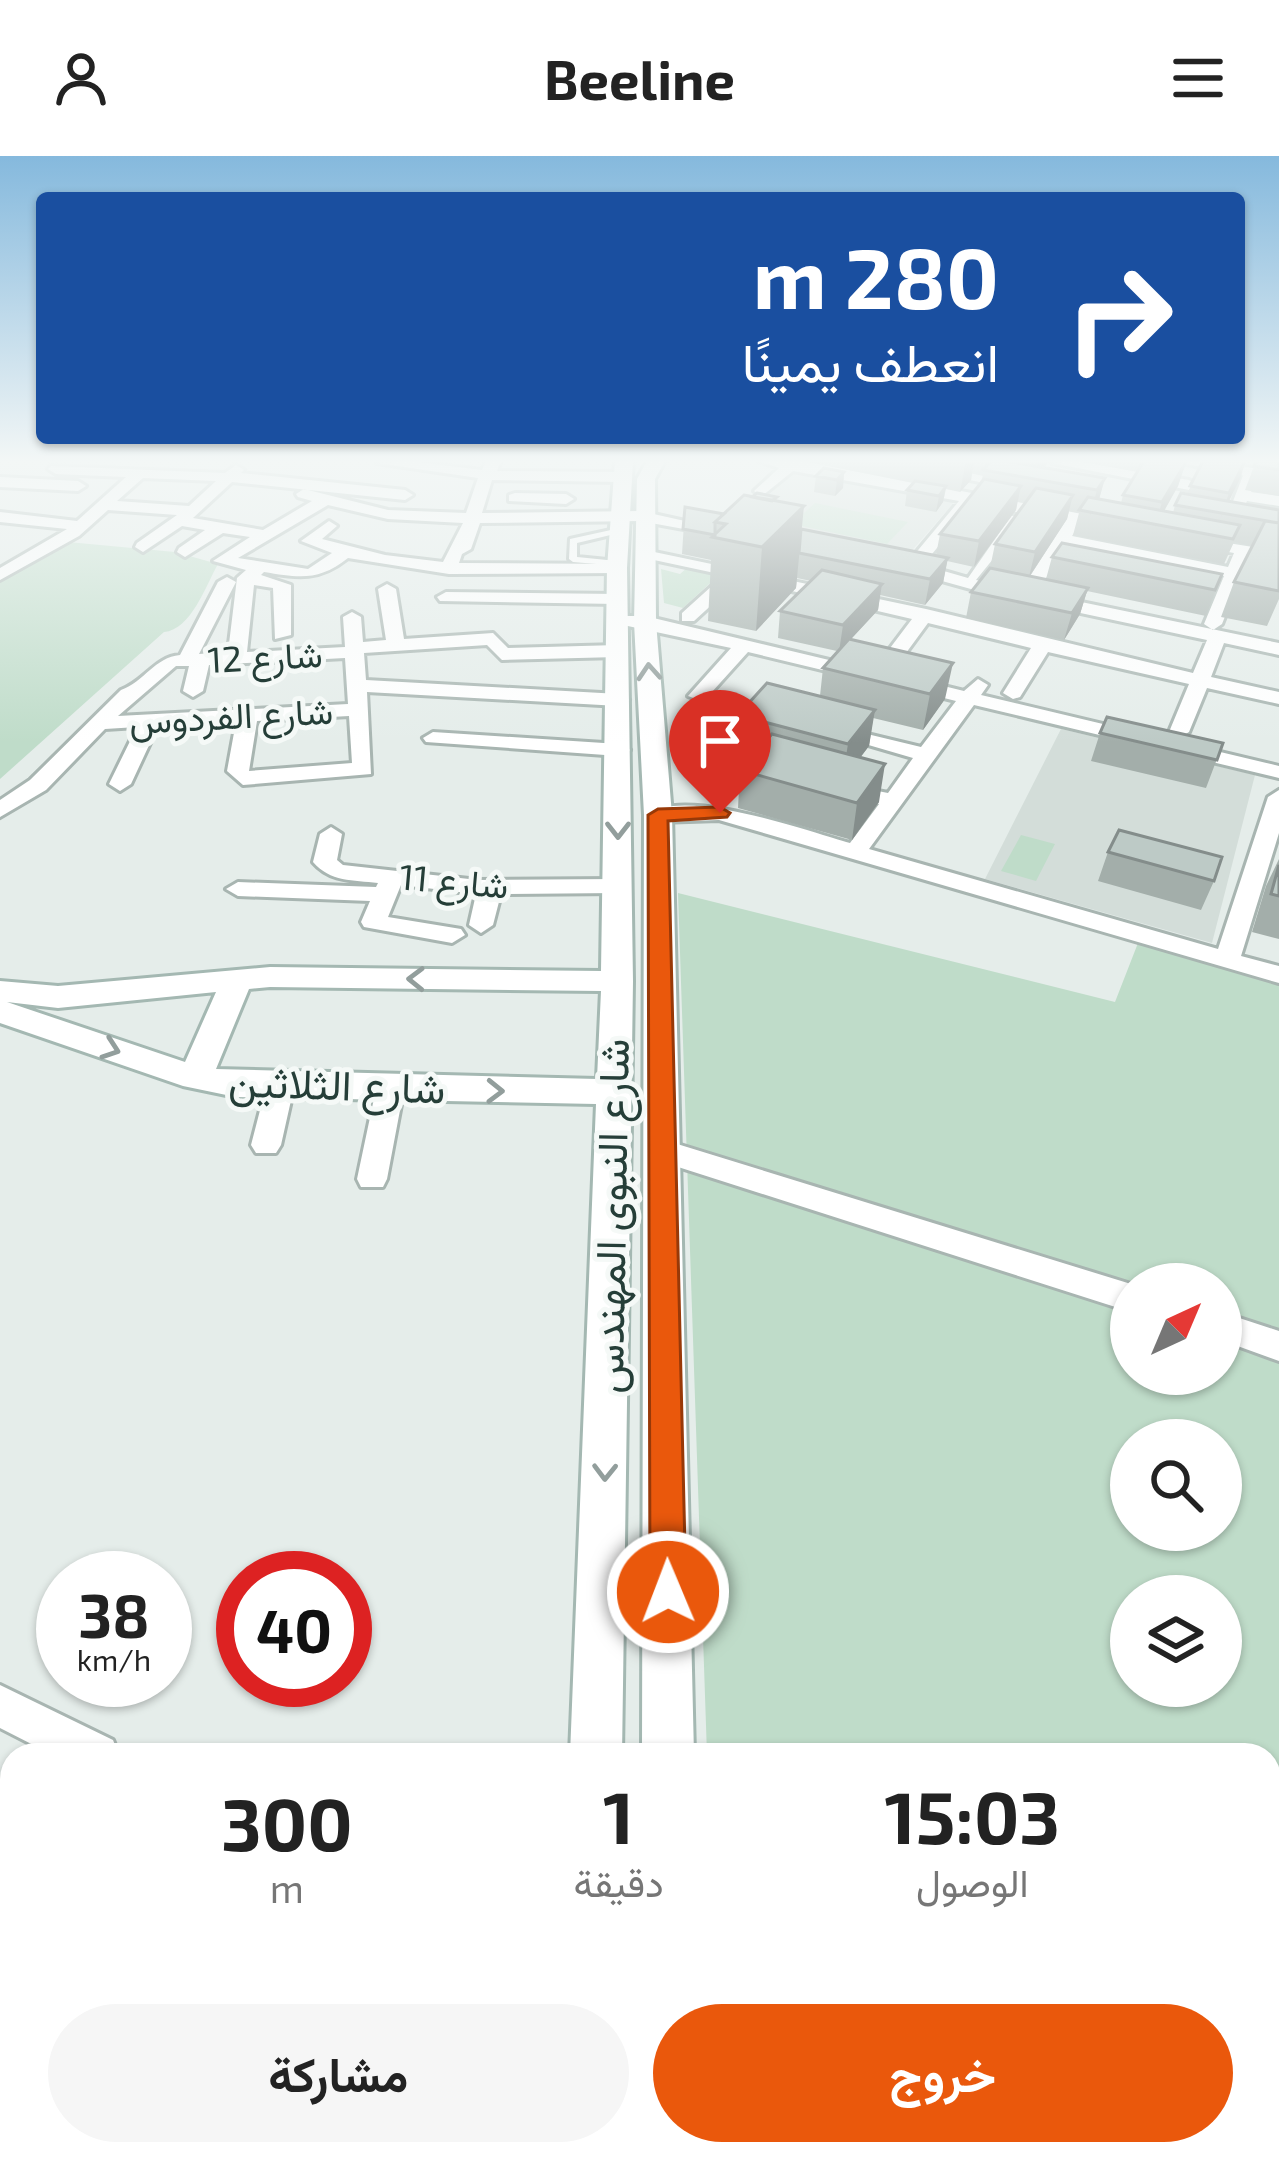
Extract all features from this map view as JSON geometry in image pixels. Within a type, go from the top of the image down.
[{"type":"street","points":[[227,555],[222,559],[280,583],[282,634]]},
{"type":"street","points":[[186,670],[247,573],[299,555]]},
{"type":"street","points":[[247,573],[320,572],[345,555]]},
{"type":"street","points":[[397,555],[428,560],[447,584]]},
{"type":"street","points":[[441,661],[454,555]]},
{"type":"street","points":[[447,584],[554,555]]},
{"type":"street","points":[[447,584],[561,555]]},
{"type":"street","points":[[0,810],[38,785],[126,696],[186,670],[441,661],[495,640],[497,651],[506,654],[611,555]]},
{"type":"street","name":"شارع النبوى المهندس","points":[[596,1743],[617,975],[619,700],[629,555]]},
{"type":"street","name":"شارع النبوى المهندس","points":[[632,555],[658,815],[668,1743]]},
{"type":"street","points":[[643,555],[688,617],[888,664],[974,692],[1279,772]]},
{"type":"street","points":[[648,555],[743,646],[974,692],[1012,693],[1279,755]]},
{"type":"street","points":[[682,555],[736,573],[926,614],[1042,645],[1090,633],[1215,630],[1279,637]]},
{"type":"street","points":[[915,564],[923,555]]},
{"type":"street","points":[[952,621],[993,555]]},
{"type":"street","points":[[1032,587],[1052,555]]},
{"type":"street","points":[[1144,555],[1234,572]]},
{"type":"street","points":[[1179,732],[1241,555]]},
{"type":"street","points":[[890,562],[1032,587],[1279,649]]},
{"type":"street","points":[[1046,564],[1068,568]]},
{"type":"street","points":[[237,660],[247,573]]},
{"type":"street","points":[[688,617],[736,573]]},
{"type":"street","points":[[976,580],[1199,681],[1279,698]]},
{"type":"street","points":[[387,589],[396,646]]},
{"type":"street","points":[[803,606],[818,590]]},
{"type":"street","points":[[1201,595],[1223,599]]},
{"type":"street","points":[[242,614],[304,612]]},
{"type":"street","points":[[888,664],[926,614]]},
{"type":"street","points":[[248,714],[238,771],[243,778],[363,770],[352,617]]},
{"type":"street","points":[[239,635],[305,634]]},
{"type":"street","points":[[1012,693],[1042,645]]},
{"type":"street","points":[[356,664],[396,646],[441,661],[619,700]]},
{"type":"street","points":[[743,646],[698,696],[795,723]]},
{"type":"street","name":"شارع 12","points":[[186,670],[237,660],[356,664]]},
{"type":"street","points":[[856,851],[974,692]]},
{"type":"street","name":"شارع الفردوس","points":[[103,723],[359,709]]},
{"type":"street","points":[[751,712],[713,751],[739,789],[856,851],[1279,975]]},
{"type":"street","points":[[120,784],[151,720]]},
{"type":"street","points":[[817,728],[927,755]]},
{"type":"street","points":[[433,738],[619,750]]},
{"type":"street","points":[[658,815],[739,789],[814,780],[893,801]]},
{"type":"street","points":[[1227,960],[1279,796]]},
{"type":"street","name":"شارع 11","points":[[332,833],[325,862],[330,869],[389,885],[618,886]]},
{"type":"street","points":[[238,889],[389,885],[373,919],[376,925],[452,935]]},
{"type":"street","points":[[481,925],[490,888]]},
{"type":"street","points":[[0,991],[58,997],[238,979],[617,975],[657,969]]},
{"type":"street","points":[[195,1078],[238,979]]},
{"type":"street","name":"شارع الثلاثين","points":[[0,1011],[195,1078],[280,1088],[614,1092]]},
{"type":"street","points":[[266,1144],[280,1088]]},
{"type":"street","points":[[371,1179],[390,1089]]},
{"type":"street","points":[[661,1150],[1110,1291]]},
{"type":"street","points":[[1242,1333],[1279,1346]]},
{"type":"street","points":[[0,1706],[74,1743]]},
{"type":"shaded area","points":[[1061,729],[1255,775],[1212,943],[985,879]]},
{"type":"green space","points":[[41,555],[185,555],[218,564],[182,623],[164,632],[0,779],[0,574]]},
{"type":"green space","points":[[688,567],[720,574],[683,608],[664,603],[661,569],[680,574]]},
{"type":"green space","points":[[1021,835],[1055,844],[1036,881],[1001,871]]},
{"type":"green space","points":[[678,893],[1115,1002],[1138,943],[1279,984],[1279,1743],[707,1743]]},
{"type":"building","points":[[808,555],[948,558],[930,579]]},
{"type":"building","points":[[1123,555],[1222,574],[1215,590],[1052,557]]},
{"type":"building","points":[[1248,555],[1279,555],[1279,591],[1234,582]]},
{"type":"building","points":[[990,568],[1088,588],[1072,613],[971,592]]},
{"type":"building","points":[[822,570],[882,584],[843,625],[780,611]]},
{"type":"building","points":[[849,639],[953,663],[930,694],[823,668]]},
{"type":"building","points":[[767,683],[875,710],[848,744],[738,715]]},
{"type":"building","points":[[1107,717],[1223,743],[1217,760],[1100,733]]},
{"type":"building","points":[[772,734],[885,764],[857,803],[740,770]]},
{"type":"building","points":[[1119,830],[1222,857],[1214,881],[1108,852]]},
{"type":"building","points":[[1279,865],[1279,896],[1271,894]]},
{"type":"route","points":[[668,1592],[658,815],[720,813]]}]
